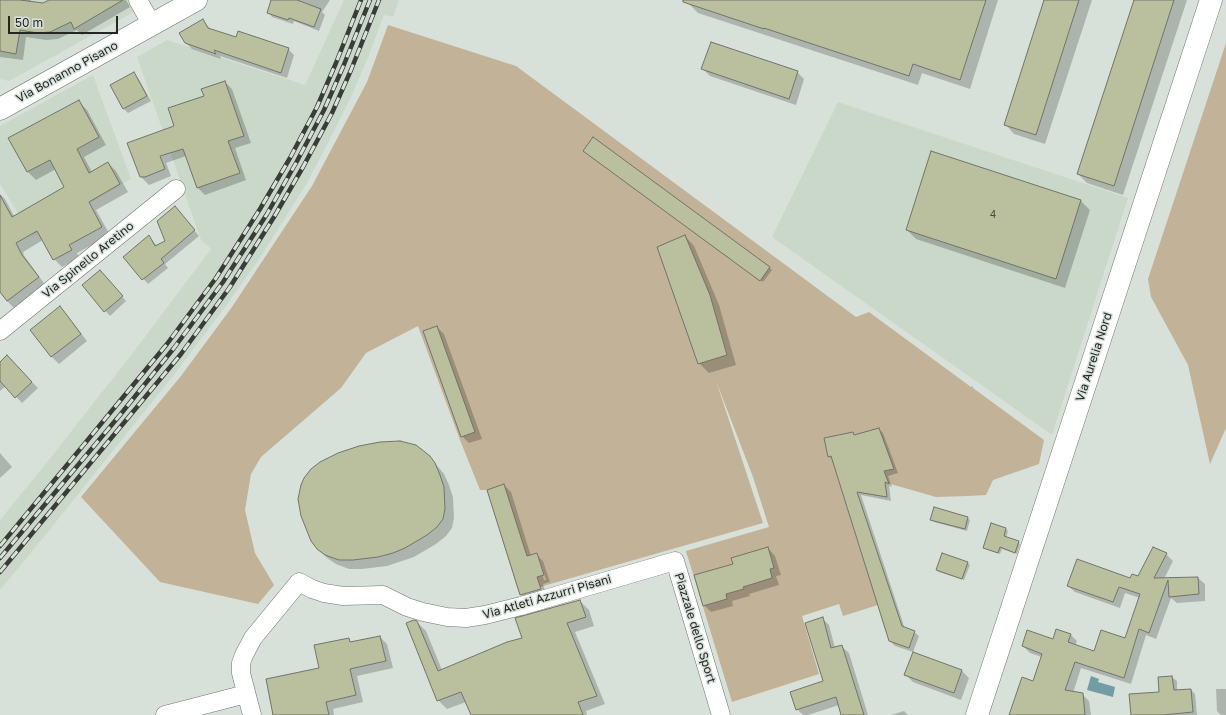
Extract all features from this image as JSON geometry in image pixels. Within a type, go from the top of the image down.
[{"type":"main road","name":"Via Bonanno Pisano","points":[[0,109],[196,0]]},
{"type":"main road","name":"Via Aurelia Nord","points":[[977,714],[1211,0]]},
{"type":"street","points":[[138,0],[152,25]]},
{"type":"street","name":"Via Spinello Aretino","points":[[0,331],[176,189]]},
{"type":"street","name":"Piazzale dello Sport","points":[[632,573],[675,561],[721,715]]},
{"type":"street","name":"Via Atleti Azzurri Pisani","points":[[246,694],[241,673],[241,663],[248,647],[253,638],[299,582],[324,593],[343,596],[383,595],[423,612],[447,617],[466,618],[520,606],[632,573]]},
{"type":"street","points":[[165,715],[246,694],[252,715]]},
{"type":"shaded area","points":[[0,0],[128,0],[134,12],[9,81],[0,79]]},
{"type":"shaded area","points":[[344,0],[399,0],[393,17],[384,15],[351,97],[307,183],[260,258],[226,306],[173,376],[0,590],[0,520],[135,350],[211,249],[201,240],[137,57],[167,40],[305,85]]},
{"type":"shaded area","points":[[388,25],[516,66],[856,317],[869,312],[971,387],[973,386],[973,388],[1044,440],[1039,464],[993,480],[986,495],[968,496],[936,497],[866,477],[863,467],[837,475],[878,605],[843,616],[839,604],[802,616],[819,674],[732,702],[686,551],[769,527],[753,477],[716,381],[763,523],[519,593],[487,490],[480,490],[418,326],[366,353],[341,388],[261,457],[251,474],[245,510],[255,553],[274,585],[258,604],[160,582],[81,497],[181,376],[232,307],[312,186],[367,82]]},
{"type":"shaded area","points":[[1226,43],[1226,428],[1210,464],[1188,365],[1151,297],[1148,279]]},
{"type":"shaded area","points":[[93,75],[131,179],[32,236],[0,184],[0,126]]},
{"type":"shaded area","points":[[838,102],[1128,198],[1052,435],[772,237]]},
{"type":"water","points":[[1091,676],[1099,679],[1098,682],[1115,687],[1113,697],[1087,690]]},
{"type":"building","points":[[0,0],[20,0],[43,3],[49,0],[123,0],[74,29],[71,22],[50,32],[38,33],[20,30],[16,54],[0,51]]},
{"type":"building","points":[[271,0],[297,0],[321,9],[314,27],[289,18],[288,20],[267,13]]},
{"type":"building","points":[[683,0],[986,0],[960,80],[913,64],[909,76],[683,2]]},
{"type":"building","points":[[1044,0],[1079,0],[1036,135],[1004,125]]},
{"type":"building","points":[[1134,0],[1174,0],[1114,186],[1077,174]]},
{"type":"building","points":[[203,19],[208,28],[236,37],[238,31],[289,48],[281,73],[214,50],[216,54],[185,43],[179,33]]},
{"type":"building","points":[[711,42],[798,71],[789,99],[701,69]]},
{"type":"building","points":[[134,72],[147,96],[123,109],[110,85]]},
{"type":"building","points":[[225,81],[244,136],[228,141],[240,173],[197,188],[183,149],[160,156],[165,169],[145,177],[140,177],[127,143],[174,126],[168,108],[204,96],[201,89]]},
{"type":"building","points":[[79,100],[99,137],[77,149],[89,173],[108,162],[120,184],[89,202],[102,227],[69,245],[72,250],[53,260],[37,231],[16,243],[22,255],[39,277],[7,301],[0,292],[0,195],[12,217],[64,187],[50,160],[27,172],[8,138]]},
{"type":"building","points":[[593,137],[770,267],[760,281],[583,151]]},
{"type":"building","points":[[931,151],[1081,200],[1056,279],[906,230]]},
{"type":"building","points":[[175,206],[195,230],[161,259],[164,263],[142,280],[123,257],[149,235],[155,246],[165,241],[157,221]]},
{"type":"building","points":[[685,235],[710,295],[727,355],[698,364],[657,247]]},
{"type":"building","points":[[100,270],[123,296],[104,312],[82,285]]},
{"type":"building","points":[[60,306],[81,334],[51,357],[30,330]]},
{"type":"building","points":[[437,326],[475,432],[461,437],[423,331]]},
{"type":"building","points":[[7,355],[32,382],[15,398],[0,381],[0,362]]},
{"type":"building","points":[[879,428],[894,469],[884,471],[889,484],[885,482],[887,497],[857,492],[902,626],[915,631],[909,648],[889,641],[831,456],[828,457],[824,438],[853,432],[854,435]]},
{"type":"building","points":[[400,441],[416,445],[430,456],[435,463],[444,487],[445,509],[443,519],[437,527],[427,535],[393,553],[378,557],[353,560],[339,560],[325,555],[317,549],[311,541],[301,516],[298,499],[304,478],[311,469],[320,462],[338,453],[359,446],[380,442]]},
{"type":"building","points":[[504,484],[527,556],[537,553],[544,575],[537,577],[541,589],[520,595],[487,490]]},
{"type":"building","points":[[934,507],[968,517],[965,529],[930,520]]},
{"type":"building","points":[[991,523],[1006,528],[1004,536],[1019,541],[1015,553],[1000,547],[998,553],[983,548]]},
{"type":"building","points":[[768,547],[774,568],[770,569],[772,578],[743,587],[744,589],[726,594],[727,599],[703,606],[694,575],[733,564],[731,558]]},
{"type":"building","points":[[1153,547],[1167,553],[1154,578],[1198,577],[1199,594],[1169,597],[1168,580],[1149,633],[1139,629],[1124,678],[1075,662],[1065,690],[1083,693],[1085,715],[1009,715],[1022,677],[1033,681],[1042,654],[1022,646],[1027,630],[1053,639],[1056,629],[1071,634],[1068,642],[1094,651],[1101,630],[1125,638],[1140,594],[1119,587],[1113,602],[1067,586],[1077,559],[1130,578],[1132,574],[1138,576]]},
{"type":"building","points":[[942,553],[968,562],[962,579],[936,570]]},
{"type":"building","points":[[580,600],[586,617],[567,623],[597,696],[578,702],[583,715],[471,715],[461,692],[437,701],[406,623],[414,620],[417,621],[438,671],[507,642],[522,638],[515,618]]},
{"type":"building","points":[[823,617],[831,648],[842,645],[864,715],[841,715],[836,697],[796,710],[790,692],[823,681],[805,623]]},
{"type":"building","points":[[380,636],[386,661],[350,669],[356,695],[326,702],[329,715],[273,715],[266,679],[319,668],[314,645],[349,638],[350,642]]},
{"type":"building","points":[[913,652],[962,670],[954,693],[904,675]]},
{"type":"building","points":[[1172,676],[1174,690],[1191,689],[1193,712],[1163,715],[1131,715],[1129,694],[1159,692],[1158,677]]},
{"type":"railway","points":[[0,546],[167,344],[216,278],[260,209],[290,158],[317,107],[361,0]]},
{"type":"railway","points":[[0,558],[120,415],[174,348],[223,282],[267,214],[324,110],[370,0]]},
{"type":"railway","points":[[0,572],[181,354],[230,287],[274,217],[332,113],[379,0]]}]
